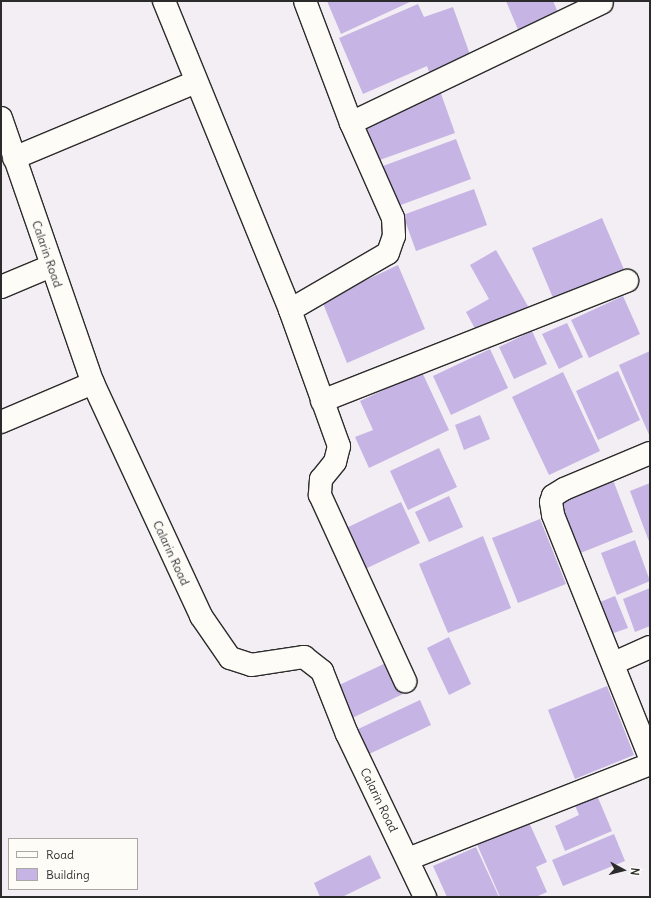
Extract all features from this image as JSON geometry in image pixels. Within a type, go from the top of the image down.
[{"type":"street","points":[[164,1],[290,310],[339,446],[335,462],[321,479],[320,495],[405,681]]},
{"type":"street","points":[[290,310],[388,253],[394,236],[393,218],[351,123],[305,1]]},
{"type":"street","points":[[351,123],[602,3]]},
{"type":"street","points":[[14,158],[196,82]]},
{"type":"street","name":"Calarin Road","points":[[1,118],[51,266],[93,383],[201,616],[230,658],[251,665],[304,657],[322,672],[347,734],[425,897]]},
{"type":"street","points":[[1,287],[51,266]]},
{"type":"street","points":[[322,401],[627,280]]},
{"type":"street","points":[[1,422],[93,383]]},
{"type":"street","points":[[650,453],[564,489],[553,496],[551,502],[553,515],[614,663],[650,757]]},
{"type":"street","points":[[614,663],[650,647]]},
{"type":"street","points":[[408,859],[650,764]]},
{"type":"building","points":[[327,1],[412,1],[341,34]]},
{"type":"building","points":[[506,1],[553,1],[559,15],[519,32]]},
{"type":"building","points":[[418,4],[424,17],[453,7],[473,63],[431,78],[427,66],[363,94],[339,38]]},
{"type":"building","points":[[440,91],[455,133],[377,161],[362,119]]},
{"type":"building","points":[[456,139],[471,179],[398,206],[383,166]]},
{"type":"building","points":[[474,189],[487,225],[416,251],[403,215]]},
{"type":"building","points":[[602,218],[626,274],[556,305],[532,248]]},
{"type":"building","points":[[496,250],[529,308],[479,336],[466,312],[489,299],[470,265]]},
{"type":"building","points":[[398,265],[425,329],[347,363],[322,301]]},
{"type":"building","points":[[623,296],[640,334],[589,358],[571,320]]},
{"type":"building","points":[[567,323],[583,357],[559,369],[542,334]]},
{"type":"building","points":[[532,331],[547,364],[514,379],[499,347]]},
{"type":"building","points":[[490,349],[508,388],[451,415],[433,376]]},
{"type":"building","points":[[650,351],[650,437],[619,365]]},
{"type":"building","points":[[618,371],[640,420],[598,440],[576,391]]},
{"type":"building","points":[[422,372],[449,430],[369,468],[355,437],[373,430],[360,401]]},
{"type":"building","points":[[563,372],[600,451],[549,475],[512,397]]},
{"type":"building","points":[[480,415],[490,439],[464,450],[455,425]]},
{"type":"building","points":[[439,448],[457,487],[408,510],[390,471]]},
{"type":"building","points":[[613,480],[633,532],[578,554],[558,501]]},
{"type":"building","points":[[650,483],[650,544],[630,491]]},
{"type":"building","points":[[449,496],[463,527],[429,542],[415,512]]},
{"type":"building","points":[[401,502],[420,543],[363,570],[344,529]]},
{"type":"building","points":[[540,519],[566,584],[518,603],[492,538]]},
{"type":"building","points":[[483,536],[511,608],[448,633],[419,564]]},
{"type":"building","points":[[635,540],[650,581],[617,595],[601,553]]},
{"type":"building","points":[[650,588],[650,626],[635,632],[623,599]]},
{"type":"building","points":[[615,596],[628,628],[608,635],[595,604]]},
{"type":"building","points":[[449,637],[471,684],[449,695],[427,648]]},
{"type":"building","points":[[388,662],[403,694],[350,719],[335,687]]},
{"type":"building","points":[[607,686],[634,755],[575,779],[548,710]]},
{"type":"building","points":[[420,700],[431,725],[367,755],[356,730]]},
{"type":"building","points":[[596,793],[612,831],[565,851],[555,826],[579,815],[574,803]]},
{"type":"building","points":[[527,818],[547,862],[536,867],[547,892],[536,897],[500,897],[476,842]]},
{"type":"building","points":[[614,834],[625,861],[563,886],[552,860]]},
{"type":"building","points":[[476,847],[499,897],[447,897],[433,866]]},
{"type":"building","points":[[370,855],[381,878],[342,897],[320,897],[314,883]]}]
